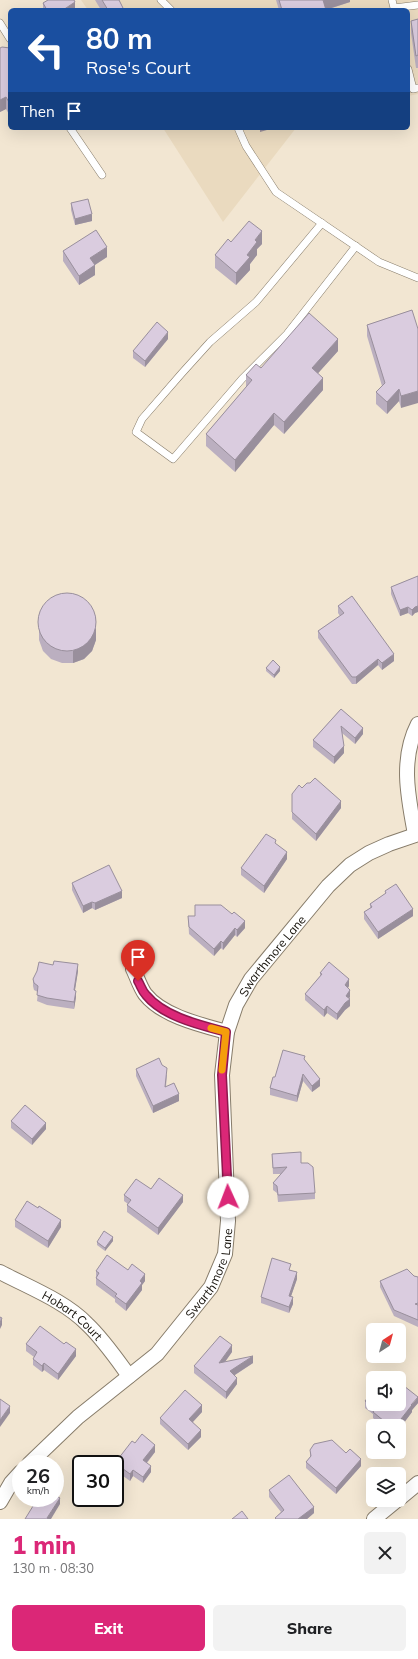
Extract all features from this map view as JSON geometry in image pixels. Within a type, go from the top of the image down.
[{"type":"street","points":[[416,834],[409,801],[406,772],[418,724]]},
{"type":"street","name":"Swarthmore Lane","points":[[38,1455],[78,1417],[156,1354],[210,1287],[225,1254],[228,1221],[222,1075],[226,1032],[236,1005],[251,979],[328,886],[350,865],[369,853],[416,834]]},
{"type":"street","points":[[133,969],[144,994],[153,1003],[172,1014],[194,1023],[226,1032]]},
{"type":"street","name":"Hobart Court","points":[[0,1272],[63,1306],[86,1323],[108,1348],[129,1376]]},
{"type":"street","points":[[0,1502],[12,1482]]},
{"type":"street","points":[[406,1493],[418,1483]]},
{"type":"street","points":[[374,1519],[388,1507]]},
{"type":"lane","points":[[161,0],[168,8]]},
{"type":"lane","points":[[400,8],[418,5]]},
{"type":"lane","points":[[0,24],[8,35]]},
{"type":"lane","points":[[410,77],[413,89],[418,88]]},
{"type":"lane","points":[[71,130],[102,175]]},
{"type":"lane","points":[[239,130],[246,146],[276,192],[379,262],[418,278]]},
{"type":"lane","points":[[322,223],[256,302],[210,342],[182,373],[142,419],[136,432],[173,459],[242,379],[287,334],[356,246]]},
{"type":"shaded area","points":[[81,0],[418,0],[418,94],[410,96],[410,8],[87,8]]},
{"type":"shaded area","points":[[164,130],[294,130],[223,222]]},
{"type":"building","points":[[48,0],[74,0],[75,2],[66,8],[46,8],[43,3]]},
{"type":"building","points":[[102,0],[119,0],[123,8],[107,8]]},
{"type":"building","points":[[279,0],[323,0],[325,8],[281,8]]},
{"type":"building","points":[[418,19],[418,55],[416,56],[411,21]]},
{"type":"building","points":[[0,48],[8,48],[8,100],[6,97],[0,100]]},
{"type":"building","points":[[88,199],[92,214],[75,219],[71,203]]},
{"type":"building","points":[[249,221],[262,231],[255,240],[257,242],[247,255],[250,257],[236,273],[215,255],[228,239],[231,242]]},
{"type":"building","points":[[96,230],[107,247],[90,258],[95,265],[79,276],[63,251]]},
{"type":"building","points":[[412,310],[418,329],[418,391],[401,396],[399,389],[387,402],[376,392],[385,383],[367,325]]},
{"type":"building","points":[[309,313],[338,339],[312,368],[323,378],[284,422],[274,413],[235,460],[206,434],[252,380],[246,375],[256,364],[261,368]]},
{"type":"building","points":[[157,322],[168,332],[145,361],[133,351]]},
{"type":"building","points":[[418,576],[418,606],[412,610],[408,607],[400,610],[391,587]]},
{"type":"building","points":[[67,593],[78,595],[91,606],[94,611],[96,622],[94,633],[83,646],[78,649],[67,651],[56,649],[43,638],[40,633],[38,622],[40,611],[51,598],[56,595]]},
{"type":"building","points":[[352,596],[394,654],[382,663],[378,659],[356,677],[352,677],[318,631],[344,613],[338,606]]},
{"type":"building","points":[[273,660],[280,667],[274,675],[266,668]]},
{"type":"building","points":[[341,709],[363,728],[355,738],[341,726],[344,746],[334,757],[313,740]]},
{"type":"building","points":[[315,778],[341,801],[316,834],[292,812],[292,794],[299,785],[302,788]]},
{"type":"building","points":[[266,834],[276,840],[275,843],[287,852],[264,886],[241,868]]},
{"type":"building","points":[[109,865],[122,891],[95,903],[92,902],[83,906],[72,883]]},
{"type":"building","points":[[396,884],[413,909],[378,932],[364,912],[372,907],[370,904]]},
{"type":"building","points":[[195,905],[221,905],[232,914],[234,912],[245,921],[237,930],[235,928],[223,943],[221,941],[214,949],[189,927],[188,916],[195,916]]},
{"type":"building","points":[[54,961],[78,964],[74,990],[76,991],[74,1002],[37,995],[38,986],[34,983],[33,979],[39,962],[53,965]]},
{"type":"building","points":[[329,962],[349,979],[345,985],[350,990],[346,996],[350,999],[337,1014],[327,1006],[324,1010],[305,994],[322,974],[320,973]]},
{"type":"building","points":[[283,1050],[305,1056],[304,1059],[320,1079],[312,1086],[303,1074],[297,1096],[270,1088]]},
{"type":"building","points":[[159,1058],[162,1065],[167,1068],[165,1087],[174,1083],[179,1094],[153,1106],[136,1069]]},
{"type":"building","points":[[25,1105],[46,1123],[32,1139],[11,1121]]},
{"type":"building","points":[[301,1152],[301,1163],[308,1163],[313,1167],[315,1193],[278,1195],[277,1186],[273,1183],[287,1167],[273,1168],[272,1154]]},
{"type":"building","points":[[159,1178],[183,1195],[158,1228],[127,1205],[131,1200],[124,1195],[136,1179],[151,1189]]},
{"type":"building","points":[[27,1201],[38,1208],[39,1206],[61,1220],[48,1241],[15,1220]]},
{"type":"building","points":[[104,1231],[113,1237],[105,1248],[97,1242]]},
{"type":"building","points":[[107,1255],[128,1270],[132,1264],[145,1274],[140,1281],[142,1283],[126,1304],[115,1296],[117,1294],[96,1278],[99,1273],[96,1271]]},
{"type":"building","points":[[272,1258],[291,1264],[289,1270],[297,1272],[289,1296],[293,1297],[289,1307],[261,1297]]},
{"type":"building","points":[[407,1269],[414,1276],[418,1277],[418,1303],[415,1304],[418,1305],[418,1320],[394,1310],[380,1281]]},
{"type":"building","points":[[40,1326],[64,1344],[66,1342],[76,1349],[58,1374],[44,1363],[42,1366],[33,1359],[37,1352],[26,1344]]},
{"type":"building","points":[[220,1336],[232,1345],[219,1363],[253,1356],[230,1371],[237,1378],[226,1392],[194,1366]]},
{"type":"building","points":[[406,1388],[418,1397],[401,1419],[382,1419],[373,1412],[406,1411]]},
{"type":"building","points":[[185,1390],[202,1405],[189,1419],[201,1430],[188,1444],[160,1418]]},
{"type":"building","points":[[0,1399],[10,1406],[0,1420]]},
{"type":"building","points":[[142,1434],[155,1445],[143,1460],[151,1466],[143,1477],[133,1470],[130,1474],[124,1470],[124,1455],[121,1455],[132,1441],[135,1443]]},
{"type":"building","points":[[332,1440],[346,1453],[350,1449],[361,1459],[336,1488],[306,1462],[311,1456],[310,1450],[314,1444]]},
{"type":"building","points":[[289,1475],[314,1507],[298,1519],[276,1519],[275,1518],[284,1510],[269,1490]]},
{"type":"building","points":[[32,1507],[54,1507],[47,1518],[49,1519],[25,1519]]},
{"type":"building","points":[[242,1511],[248,1519],[232,1519]]},
{"type":"slow traffic","points":[[211,1028],[226,1032],[222,1070]]},
{"type":"route","points":[[138,981],[144,994],[153,1003],[172,1014],[194,1023],[226,1032],[222,1075],[228,1197]]}]
